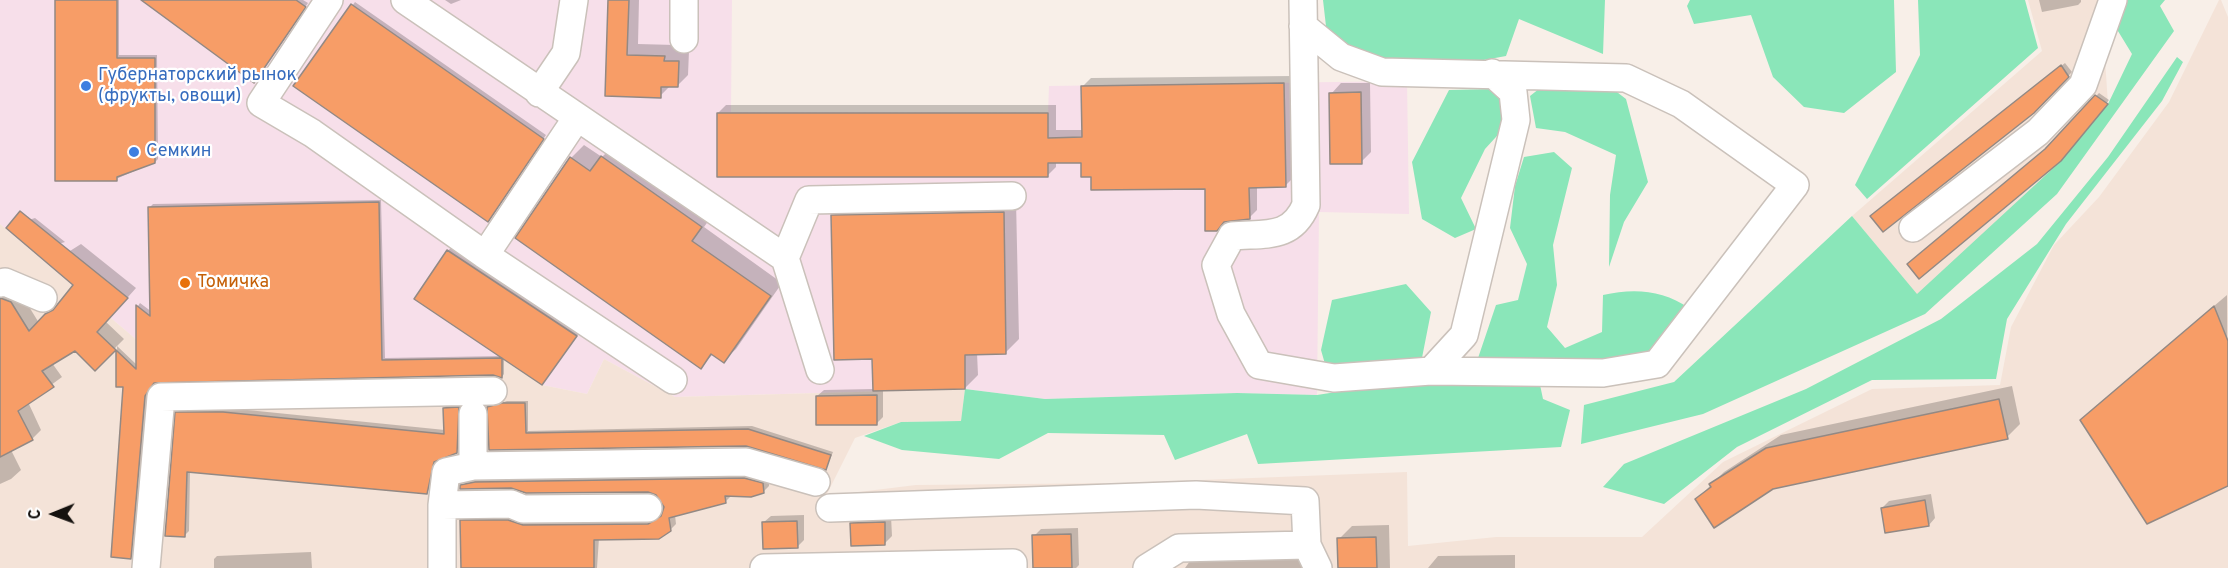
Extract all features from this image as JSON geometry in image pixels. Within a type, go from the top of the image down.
[{"type":"lane","points":[[329,0],[261,103],[312,134],[485,255],[673,380]]},
{"type":"lane","points":[[405,0],[576,119],[785,258],[820,370]]},
{"type":"lane","points":[[539,93],[566,53],[574,0]]},
{"type":"lane","points":[[684,0],[684,39]]},
{"type":"lane","points":[[1913,228],[2038,132],[2083,85],[2113,0]]},
{"type":"lane","points":[[1303,13],[1341,57],[1382,72],[1626,78],[1682,104],[1728,140],[1795,185],[1657,364],[1603,373],[1431,371],[1334,378],[1259,365],[1231,314],[1216,265],[1232,236],[1277,233],[1290,228],[1300,219],[1306,205],[1303,13]]},
{"type":"lane","points":[[1431,371],[1464,335],[1516,120],[1513,92],[1492,73]]},
{"type":"lane","points":[[485,255],[576,119]]},
{"type":"lane","points":[[785,258],[809,200],[1012,196]]},
{"type":"lane","points":[[0,283],[5,282],[43,298]]},
{"type":"lane","points":[[146,568],[161,397],[493,391]]},
{"type":"lane","points":[[473,414],[473,466]]},
{"type":"lane","points":[[442,568],[442,505],[446,472],[473,466],[746,462],[816,482]]},
{"type":"lane","points":[[830,508],[1196,495],[1305,501],[1313,557],[1179,548],[1147,568]]},
{"type":"lane","points":[[442,505],[511,504],[523,509],[648,508]]},
{"type":"lane","points":[[764,568],[1013,563],[1014,568]]},
{"type":"shaded area","points":[[0,0],[732,0],[731,112],[1048,113],[1049,86],[1407,81],[1409,214],[1319,212],[1317,395],[1237,393],[1045,399],[965,389],[675,397],[604,359],[587,394],[542,385],[501,358],[208,363],[151,352],[0,224]]},
{"type":"shaded area","points":[[2028,0],[2101,0],[2108,104],[2062,175],[1917,295],[1852,216],[2042,51]]},
{"type":"shaded area","points":[[2219,0],[2228,17],[2228,568],[0,568],[0,224],[151,352],[208,363],[502,358],[542,385],[587,394],[604,359],[675,397],[965,389],[961,421],[901,422],[855,438],[826,496],[916,485],[1124,483],[1407,472],[1408,546],[1496,537],[1642,537],[1723,462],[1872,389],[2000,385],[2011,327],[2054,245],[2099,197],[2169,102]]},
{"type":"green space","points":[[1323,0],[1605,0],[1603,54],[1519,19],[1506,56],[1462,64],[1387,63],[1327,35]]},
{"type":"green space","points":[[1690,0],[1894,0],[1896,72],[1844,113],[1804,107],[1773,77],[1751,15],[1694,24],[1687,6]]},
{"type":"green space","points":[[1918,0],[2025,0],[2038,48],[1867,199],[1855,185],[1920,55]]},
{"type":"green space","points":[[2116,0],[2165,0],[2160,6],[2174,31],[2057,194],[1925,314],[1703,414],[1581,444],[1584,405],[1674,382],[1852,216],[1917,294],[2061,161],[2108,104],[2132,54],[2110,18]]},
{"type":"green space","points":[[2177,57],[2183,62],[2162,101],[2066,224],[2007,319],[1996,379],[1872,380],[1737,447],[1664,504],[1603,487],[1624,464],[1806,389],[1941,319],[2037,244],[2108,157]]},
{"type":"green space","points":[[1549,81],[1609,86],[1626,99],[1648,182],[1624,222],[1609,267],[1610,195],[1616,155],[1565,132],[1536,128],[1530,96]]},
{"type":"green space","points":[[1493,89],[1509,106],[1506,126],[1485,149],[1461,198],[1476,229],[1455,238],[1422,219],[1412,162],[1449,90]]},
{"type":"green space","points":[[1554,152],[1572,168],[1553,245],[1557,285],[1547,327],[1565,348],[1602,332],[1603,295],[1648,292],[1669,297],[1689,308],[1654,350],[1620,360],[1476,364],[1496,305],[1518,300],[1527,264],[1510,228],[1515,186],[1524,157]]},
{"type":"green space","points":[[1406,284],[1431,312],[1420,368],[1327,371],[1321,350],[1332,300]]},
{"type":"green space","points":[[1420,379],[1539,380],[1543,399],[1570,410],[1561,447],[1258,464],[1247,434],[1175,460],[1164,435],[1048,433],[999,459],[902,450],[864,436],[901,422],[961,421],[965,389],[1045,399],[1237,393],[1317,395]]},
{"type":"building","name":"Губернаторский рынок (фрукты, овощи)","points":[[55,0],[117,0],[117,58],[155,58],[155,163],[117,177],[117,181],[55,181]]},
{"type":"building","points":[[141,0],[296,0],[306,7],[254,83]]},
{"type":"building","points":[[608,0],[629,0],[627,55],[665,56],[664,61],[679,61],[678,87],[661,87],[661,98],[605,96]]},
{"type":"building","points":[[351,4],[544,139],[488,222],[293,86]]},
{"type":"building","points":[[2061,65],[2069,77],[2034,113],[1883,232],[1870,216]]},
{"type":"building","points":[[1284,83],[1286,187],[1249,188],[1250,219],[1224,222],[1217,231],[1205,231],[1205,189],[1091,190],[1091,177],[1081,177],[1081,163],[1048,163],[1048,177],[717,177],[717,113],[1048,113],[1048,138],[1082,137],[1081,86]]},
{"type":"building","points":[[1361,92],[1362,164],[1330,164],[1329,93]]},
{"type":"building","points":[[2095,95],[2108,104],[2061,161],[1919,279],[1907,264],[2045,149]]},
{"type":"building","points":[[601,156],[702,227],[692,241],[771,296],[724,363],[711,354],[701,369],[515,238],[570,157],[590,171]]},
{"type":"building","points":[[379,202],[382,360],[502,358],[502,378],[493,375],[154,383],[145,396],[131,559],[111,557],[123,387],[116,387],[116,350],[136,369],[136,305],[150,316],[148,207]]},
{"type":"building","points":[[20,211],[128,298],[97,332],[116,350],[95,371],[75,351],[42,371],[54,387],[18,411],[33,440],[0,457],[0,298],[11,302],[29,331],[45,314],[53,310],[73,285],[6,228]]},
{"type":"building","points":[[1004,212],[1006,354],[965,355],[965,389],[873,391],[872,359],[834,360],[831,215]]},
{"type":"building","points":[[447,250],[577,336],[542,385],[414,299]]},
{"type":"building","points":[[2214,306],[2228,341],[2228,486],[2147,524],[2080,420]]},
{"type":"building","points":[[877,395],[877,425],[816,425],[816,396]]},
{"type":"building","points":[[1999,399],[2008,439],[1773,489],[1714,528],[1695,499],[1711,487],[1709,484],[1766,448]]},
{"type":"building","points":[[502,403],[525,403],[526,433],[748,429],[831,455],[826,470],[746,446],[489,450],[487,407]]},
{"type":"building","points":[[459,407],[457,453],[434,462],[427,494],[187,472],[185,537],[165,536],[175,412],[223,412],[444,434],[443,408]]},
{"type":"building","points":[[744,478],[763,483],[764,493],[751,497],[725,496],[726,503],[669,518],[671,531],[659,539],[594,540],[594,568],[461,568],[460,520],[508,520],[523,525],[648,524],[661,516],[664,507],[656,495],[648,492],[526,493],[511,488],[460,489],[460,485],[475,482]]},
{"type":"building","points":[[1925,500],[1929,526],[1885,533],[1881,508]]},
{"type":"building","points":[[797,521],[798,548],[763,549],[762,522]]},
{"type":"building","points":[[885,522],[885,545],[851,546],[850,523]]},
{"type":"building","points":[[1071,534],[1072,568],[1033,568],[1032,535]]},
{"type":"building","points":[[1376,537],[1377,568],[1338,568],[1337,538]]},
{"type":"place","name":"Губернаторский рынок (фрукты, овощи)","points":[[86,86]]},
{"type":"place","name":"Семкин","points":[[134,152]]},
{"type":"place","name":"Томичка","points":[[185,283]]}]
